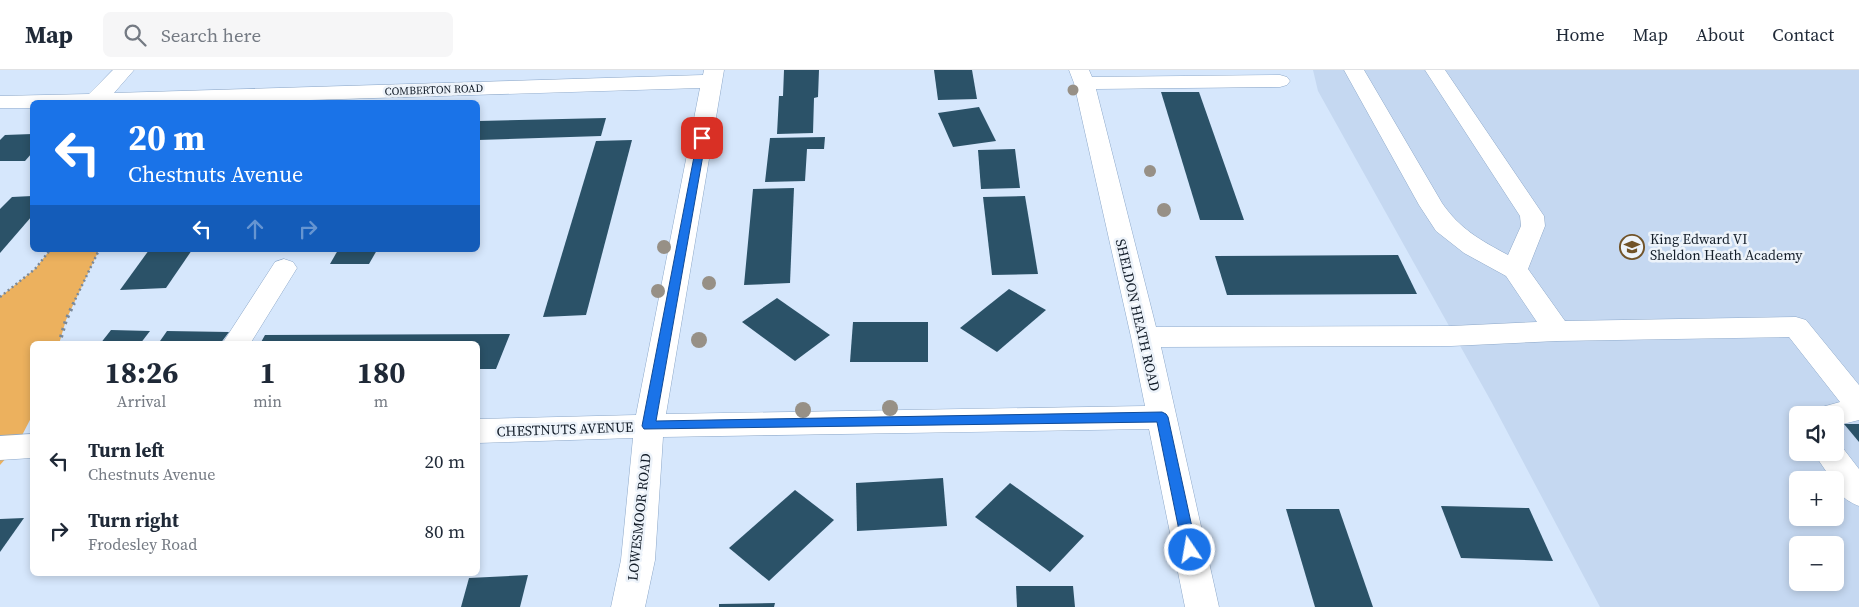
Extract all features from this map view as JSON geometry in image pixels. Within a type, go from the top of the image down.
[{"type":"street","points":[[96,100],[124,70]]},
{"type":"street","points":[[1354,70],[1426,197],[1444,225],[1473,247],[1516,270],[1557,331]]},
{"type":"street","points":[[1435,70],[1532,216],[1533,226],[1516,270]]},
{"type":"street","name":"COMBERTON ROAD","points":[[96,100],[713,75]]},
{"type":"street","name":"LOWESMOOR ROAD","points":[[628,607],[638,560],[649,426],[713,75]]},
{"type":"street","name":"SHELDON HEATH ROAD","points":[[1202,607],[1145,337],[1082,76],[1280,81]]},
{"type":"street","points":[[0,122],[23,101]]},
{"type":"street","name":"COMBERTON ROAD","points":[[0,102],[30,101]]},
{"type":"street","points":[[238,341],[284,268]]},
{"type":"street","points":[[1145,337],[1451,336],[1557,331],[1796,327],[1852,397],[1856,406],[1853,411],[1844,413]]},
{"type":"street","name":"CHESTNUTS AVENUE","points":[[480,431],[1162,417]]},
{"type":"street","points":[[0,448],[30,446]]},
{"type":"street","points":[[1835,461],[1859,492]]},
{"type":"path","points":[[0,297],[35,269],[48,252]]},
{"type":"path","points":[[60,341],[66,320],[98,252]]},
{"type":"shaded area","name":"King Edward VI Sheldon Heath Academy","points":[[1313,70],[1859,70],[1859,607],[1600,607],[1492,403],[1318,91]]},
{"type":"shaded area","points":[[48,252],[98,252],[66,320],[60,341],[30,341],[30,420],[16,447],[0,465],[0,297],[35,269]]},
{"type":"building","points":[[784,70],[819,70],[818,97],[814,98],[813,133],[777,134],[779,96],[783,96]]},
{"type":"building","points":[[934,70],[972,70],[977,99],[938,100]]},
{"type":"building","points":[[1161,92],[1199,92],[1244,220],[1200,220]]},
{"type":"building","points":[[979,107],[996,141],[953,147],[938,113]]},
{"type":"building","points":[[606,118],[601,136],[480,140],[480,121]]},
{"type":"building","points":[[30,134],[30,155],[25,161],[0,161],[0,140],[5,135]]},
{"type":"building","points":[[825,137],[824,149],[807,149],[805,181],[765,182],[770,138]]},
{"type":"building","points":[[632,140],[586,315],[543,317],[596,141]]},
{"type":"building","points":[[1015,149],[1020,188],[981,189],[978,150]]},
{"type":"building","points":[[794,188],[790,283],[744,285],[753,189]]},
{"type":"building","points":[[30,196],[30,218],[0,253],[0,209],[12,197]]},
{"type":"building","points":[[1025,196],[1038,274],[992,275],[983,197]]},
{"type":"building","points":[[148,252],[191,252],[166,288],[120,290]]},
{"type":"building","points":[[337,252],[376,252],[369,264],[330,264]]},
{"type":"building","points":[[1398,255],[1417,294],[1227,295],[1215,256]]},
{"type":"building","points":[[1009,289],[1046,310],[997,352],[960,328]]},
{"type":"building","points":[[777,298],[830,335],[795,361],[742,322]]},
{"type":"building","points":[[853,322],[928,322],[928,362],[850,362]]},
{"type":"building","points":[[111,330],[150,331],[142,341],[102,341]]},
{"type":"building","points":[[167,331],[229,332],[222,341],[160,341]]},
{"type":"building","points":[[510,334],[496,369],[480,369],[480,341],[262,341],[265,335]]},
{"type":"building","points":[[1844,424],[1859,424],[1859,442]]},
{"type":"building","points":[[943,478],[947,526],[857,531],[856,483]]},
{"type":"building","points":[[1010,483],[1084,536],[1050,572],[975,517]]},
{"type":"building","points":[[795,490],[834,520],[769,581],[729,548]]},
{"type":"building","points":[[1441,506],[1529,508],[1553,561],[1461,558]]},
{"type":"building","points":[[1286,509],[1339,509],[1373,607],[1315,607]]},
{"type":"building","points":[[24,518],[0,552],[0,519]]},
{"type":"building","points":[[528,575],[520,607],[461,607],[469,578]]},
{"type":"building","points":[[1016,586],[1073,586],[1075,607],[1017,607]]},
{"type":"building","points":[[775,603],[774,607],[719,607],[719,604]]},
{"type":"place","name":"King Edward VI Sheldon Heath Academy","points":[[1632,247]]},
{"type":"route","points":[[702,138],[649,426],[1162,417],[1190,550]]}]
